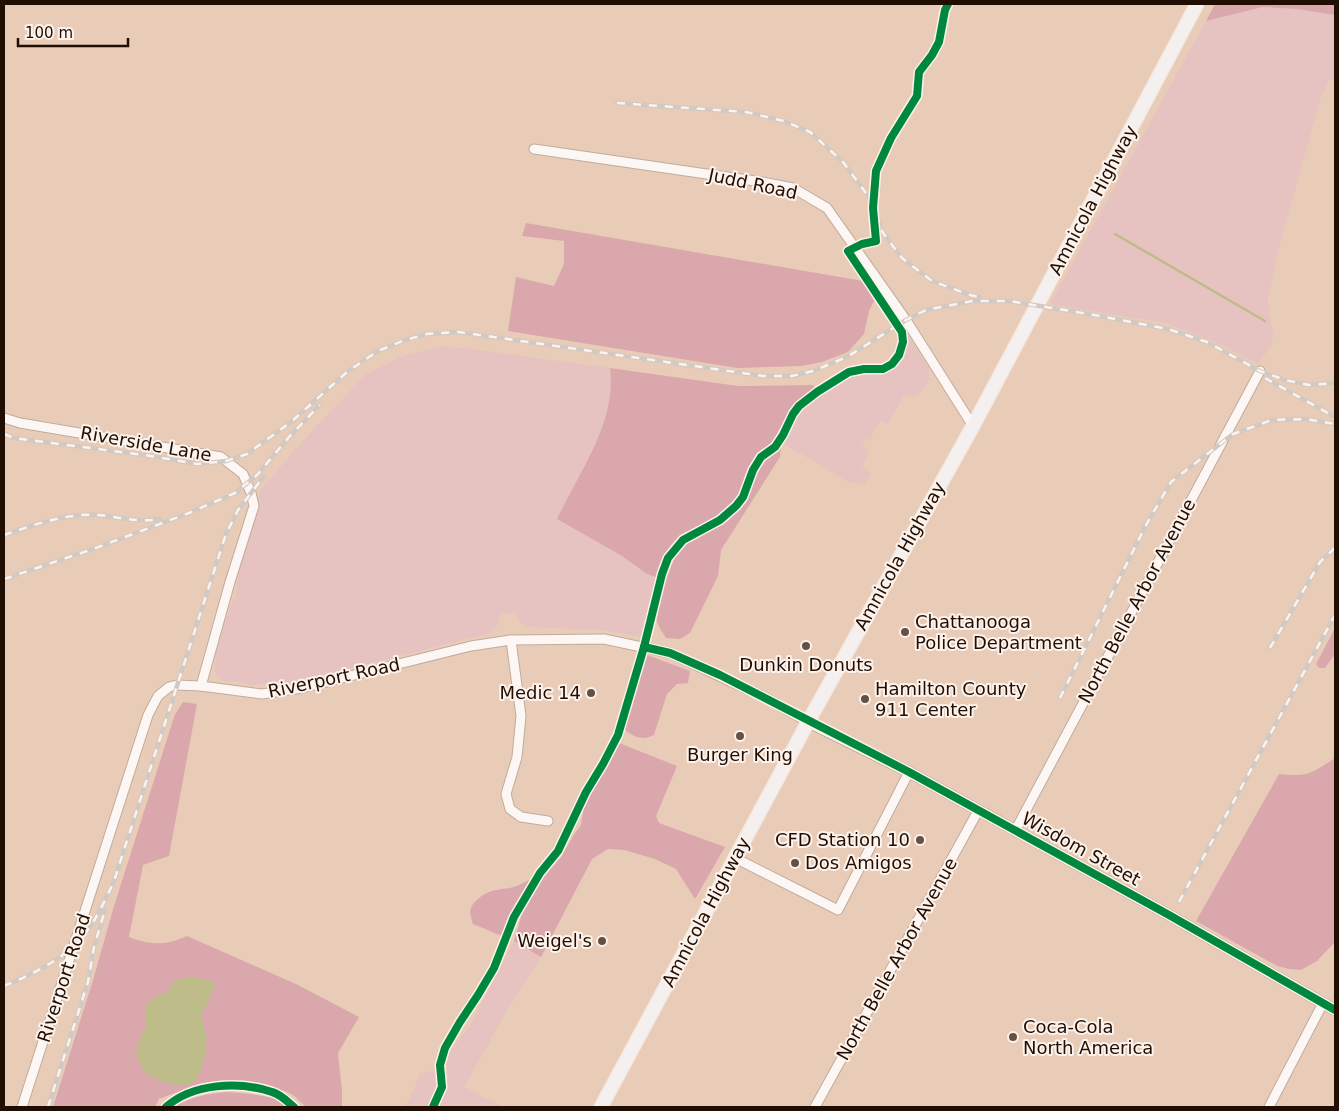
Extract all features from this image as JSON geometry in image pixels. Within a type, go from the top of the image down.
[{"type":"main road","name":"Amnicola Highway","points":[[601,1107],[808,722],[973,426],[1197,4]]},
{"type":"street","name":"Judd Road","points":[[534,149],[762,182],[793,188],[808,196],[827,208],[856,246],[906,320],[973,426]]},
{"type":"street","name":"North Belle Arbor Avenue","points":[[1015,831],[1260,371]]},
{"type":"street","name":"Riverside Lane","points":[[4,418],[20,423],[221,457],[242,474],[251,493],[254,506],[230,582],[201,686]]},
{"type":"street","name":"Riverport Road","points":[[22,1107],[148,715],[158,696],[169,687],[179,684],[254,693],[271,693],[302,688],[471,646],[511,640],[604,639],[670,653],[742,686],[808,722]]},
{"type":"street","points":[[511,640],[521,716],[517,757],[506,794],[510,809],[521,817],[548,821]]},
{"type":"street","name":"Wisdom Street","points":[[808,722],[909,772],[1169,915],[1335,1010]]},
{"type":"street","points":[[734,858],[838,910],[909,772]]},
{"type":"street","name":"North Belle Arbor Avenue","points":[[815,1107],[978,811]]},
{"type":"street","points":[[1269,1107],[1324,1003]]},
{"type":"shaded area","points":[[1215,4],[1335,4],[1335,15],[1297,9],[1263,7],[1206,21]]},
{"type":"shaded area","points":[[1263,7],[1297,9],[1335,15],[1335,78],[1328,82],[1320,100],[1280,244],[1268,297],[1273,331],[1272,344],[1258,364],[1221,344],[1166,323],[1050,304],[1206,21]]},
{"type":"shaded area","points":[[526,223],[863,281],[874,301],[869,311],[864,334],[848,352],[822,362],[801,366],[737,368],[508,331],[516,277],[554,286],[564,264],[564,241],[522,236]]},
{"type":"shaded area","points":[[905,330],[929,369],[929,380],[917,396],[904,395],[888,424],[880,420],[870,440],[866,438],[862,445],[870,451],[862,467],[871,473],[865,484],[849,482],[784,444],[796,416],[811,399],[829,391],[849,378],[861,374],[886,371],[897,364],[905,345]]},
{"type":"shaded area","points":[[441,347],[464,348],[610,368],[611,388],[608,408],[602,427],[557,519],[622,556],[647,574],[656,577],[642,637],[602,630],[528,627],[519,621],[515,612],[500,614],[498,624],[490,633],[295,682],[250,685],[235,681],[226,682],[218,677],[215,671],[216,652],[230,607],[236,596],[238,575],[260,491],[298,446],[366,374],[403,356]]},
{"type":"shaded area","points":[[610,368],[738,386],[813,385],[815,388],[792,406],[772,443],[759,454],[748,470],[741,491],[733,503],[722,515],[680,535],[670,546],[660,563],[656,577],[647,574],[622,556],[557,519],[602,427],[608,408],[611,388]]},
{"type":"shaded area","points":[[781,447],[780,457],[721,550],[718,576],[690,633],[680,639],[666,638],[659,628],[657,614],[665,582],[678,552],[688,541],[722,524],[734,514],[742,502],[760,463]]},
{"type":"shaded area","points":[[1335,628],[1335,654],[1325,668],[1319,668],[1316,664]]},
{"type":"shaded area","points":[[647,655],[690,671],[688,683],[677,684],[667,694],[654,735],[642,738],[624,729]]},
{"type":"shaded area","points":[[183,702],[197,704],[169,856],[143,865],[129,937],[144,942],[165,943],[187,936],[296,984],[359,1017],[338,1053],[342,1107],[306,1107],[285,1091],[251,1083],[224,1082],[186,1089],[159,1099],[155,1107],[53,1107],[175,714]]},
{"type":"shaded area","points":[[619,743],[677,766],[656,816],[659,823],[725,847],[695,899],[676,869],[655,859],[624,850],[608,849],[592,859],[541,957],[514,941],[523,910],[537,885],[561,857],[581,825],[584,806]]},
{"type":"shaded area","points":[[1335,758],[1335,942],[1317,961],[1301,970],[1289,969],[1277,966],[1196,921],[1279,774],[1297,775],[1309,773]]},
{"type":"shaded area","points":[[533,879],[515,904],[502,936],[473,924],[470,910],[478,899],[489,892],[513,887]]},
{"type":"shaded area","points":[[514,941],[541,957],[509,1007],[464,1087],[503,1107],[435,1107],[443,1090],[445,1079],[448,1078],[447,1062],[449,1052],[469,1027]]},
{"type":"shaded area","points":[[194,977],[211,981],[215,986],[201,1016],[207,1038],[204,1061],[198,1077],[191,1084],[176,1086],[147,1075],[140,1065],[136,1050],[146,1025],[146,1006],[152,999],[167,992],[177,979]]},
{"type":"shaded area","points":[[431,1071],[439,1073],[440,1088],[430,1107],[405,1107],[415,1088],[419,1075]]},
{"type":"shaded area","points":[[227,1092],[279,1099],[287,1107],[174,1107],[200,1096]]},
{"type":"waterway","points":[[1115,234],[1265,321]]},
{"type":"railway","points":[[617,103],[746,112],[784,121],[810,132],[843,162],[869,197],[883,233],[902,258],[932,281],[979,297]]},
{"type":"railway","points":[[4,434],[14,438],[197,464],[226,461],[247,454],[291,422],[347,372],[378,351],[405,340],[427,334],[459,332],[763,376],[792,376],[813,371],[847,357],[906,320],[926,310],[973,301],[1009,301],[1168,329],[1207,342],[1260,371],[1285,380],[1309,385],[1335,383]]},
{"type":"railway","points":[[1265,378],[1335,417]]},
{"type":"railway","points":[[4,579],[93,549],[189,513],[235,493],[257,475],[289,437],[320,405]]},
{"type":"railway","points":[[1060,698],[1146,525],[1171,482],[1233,434],[1272,420],[1306,419],[1335,424]]},
{"type":"railway","points":[[4,986],[31,974],[67,952],[87,931],[103,905],[114,881],[226,534],[238,510],[264,476]]},
{"type":"railway","points":[[4,535],[50,520],[74,516],[98,515],[144,520],[160,519]]},
{"type":"railway","points":[[1270,648],[1320,562],[1335,548]]},
{"type":"railway","points":[[1179,902],[1335,615]]},
{"type":"railway","points":[[48,1107],[88,982],[94,947],[105,910]]},
{"type":"cycle path","points":[[433,1107],[442,1087],[440,1065],[445,1048],[494,968],[514,917],[540,873],[558,851],[586,792],[618,735],[668,558],[683,540],[720,520],[736,506],[743,497],[753,470],[761,457],[775,447],[799,406],[849,372],[864,369],[883,369],[892,364],[899,355],[903,342],[902,332],[848,251],[862,244],[876,241],[873,208],[876,171],[891,138],[917,96],[919,72],[939,42],[945,10],[948,4]]},
{"type":"cycle path","points":[[644,647],[670,653],[720,675],[909,772],[1169,915],[1335,1010]]},
{"type":"cycle path","points":[[166,1107],[189,1093],[217,1086],[245,1086],[275,1093],[294,1107]]},
{"type":"place","name":"Chattanooga Police Department","points":[[905,632]]},
{"type":"place","name":"Dunkin Donuts","points":[[806,646]]},
{"type":"place","name":"Medic 14","points":[[591,693]]},
{"type":"place","name":"Hamilton County 911 Center","points":[[865,699]]},
{"type":"place","name":"Burger King","points":[[740,736]]},
{"type":"place","name":"CFD Station 10","points":[[920,840]]},
{"type":"place","name":"Dos Amigos","points":[[795,863]]},
{"type":"place","name":"Weigel's","points":[[602,941]]},
{"type":"place","name":"Coca-Cola North America","points":[[1013,1037]]}]
